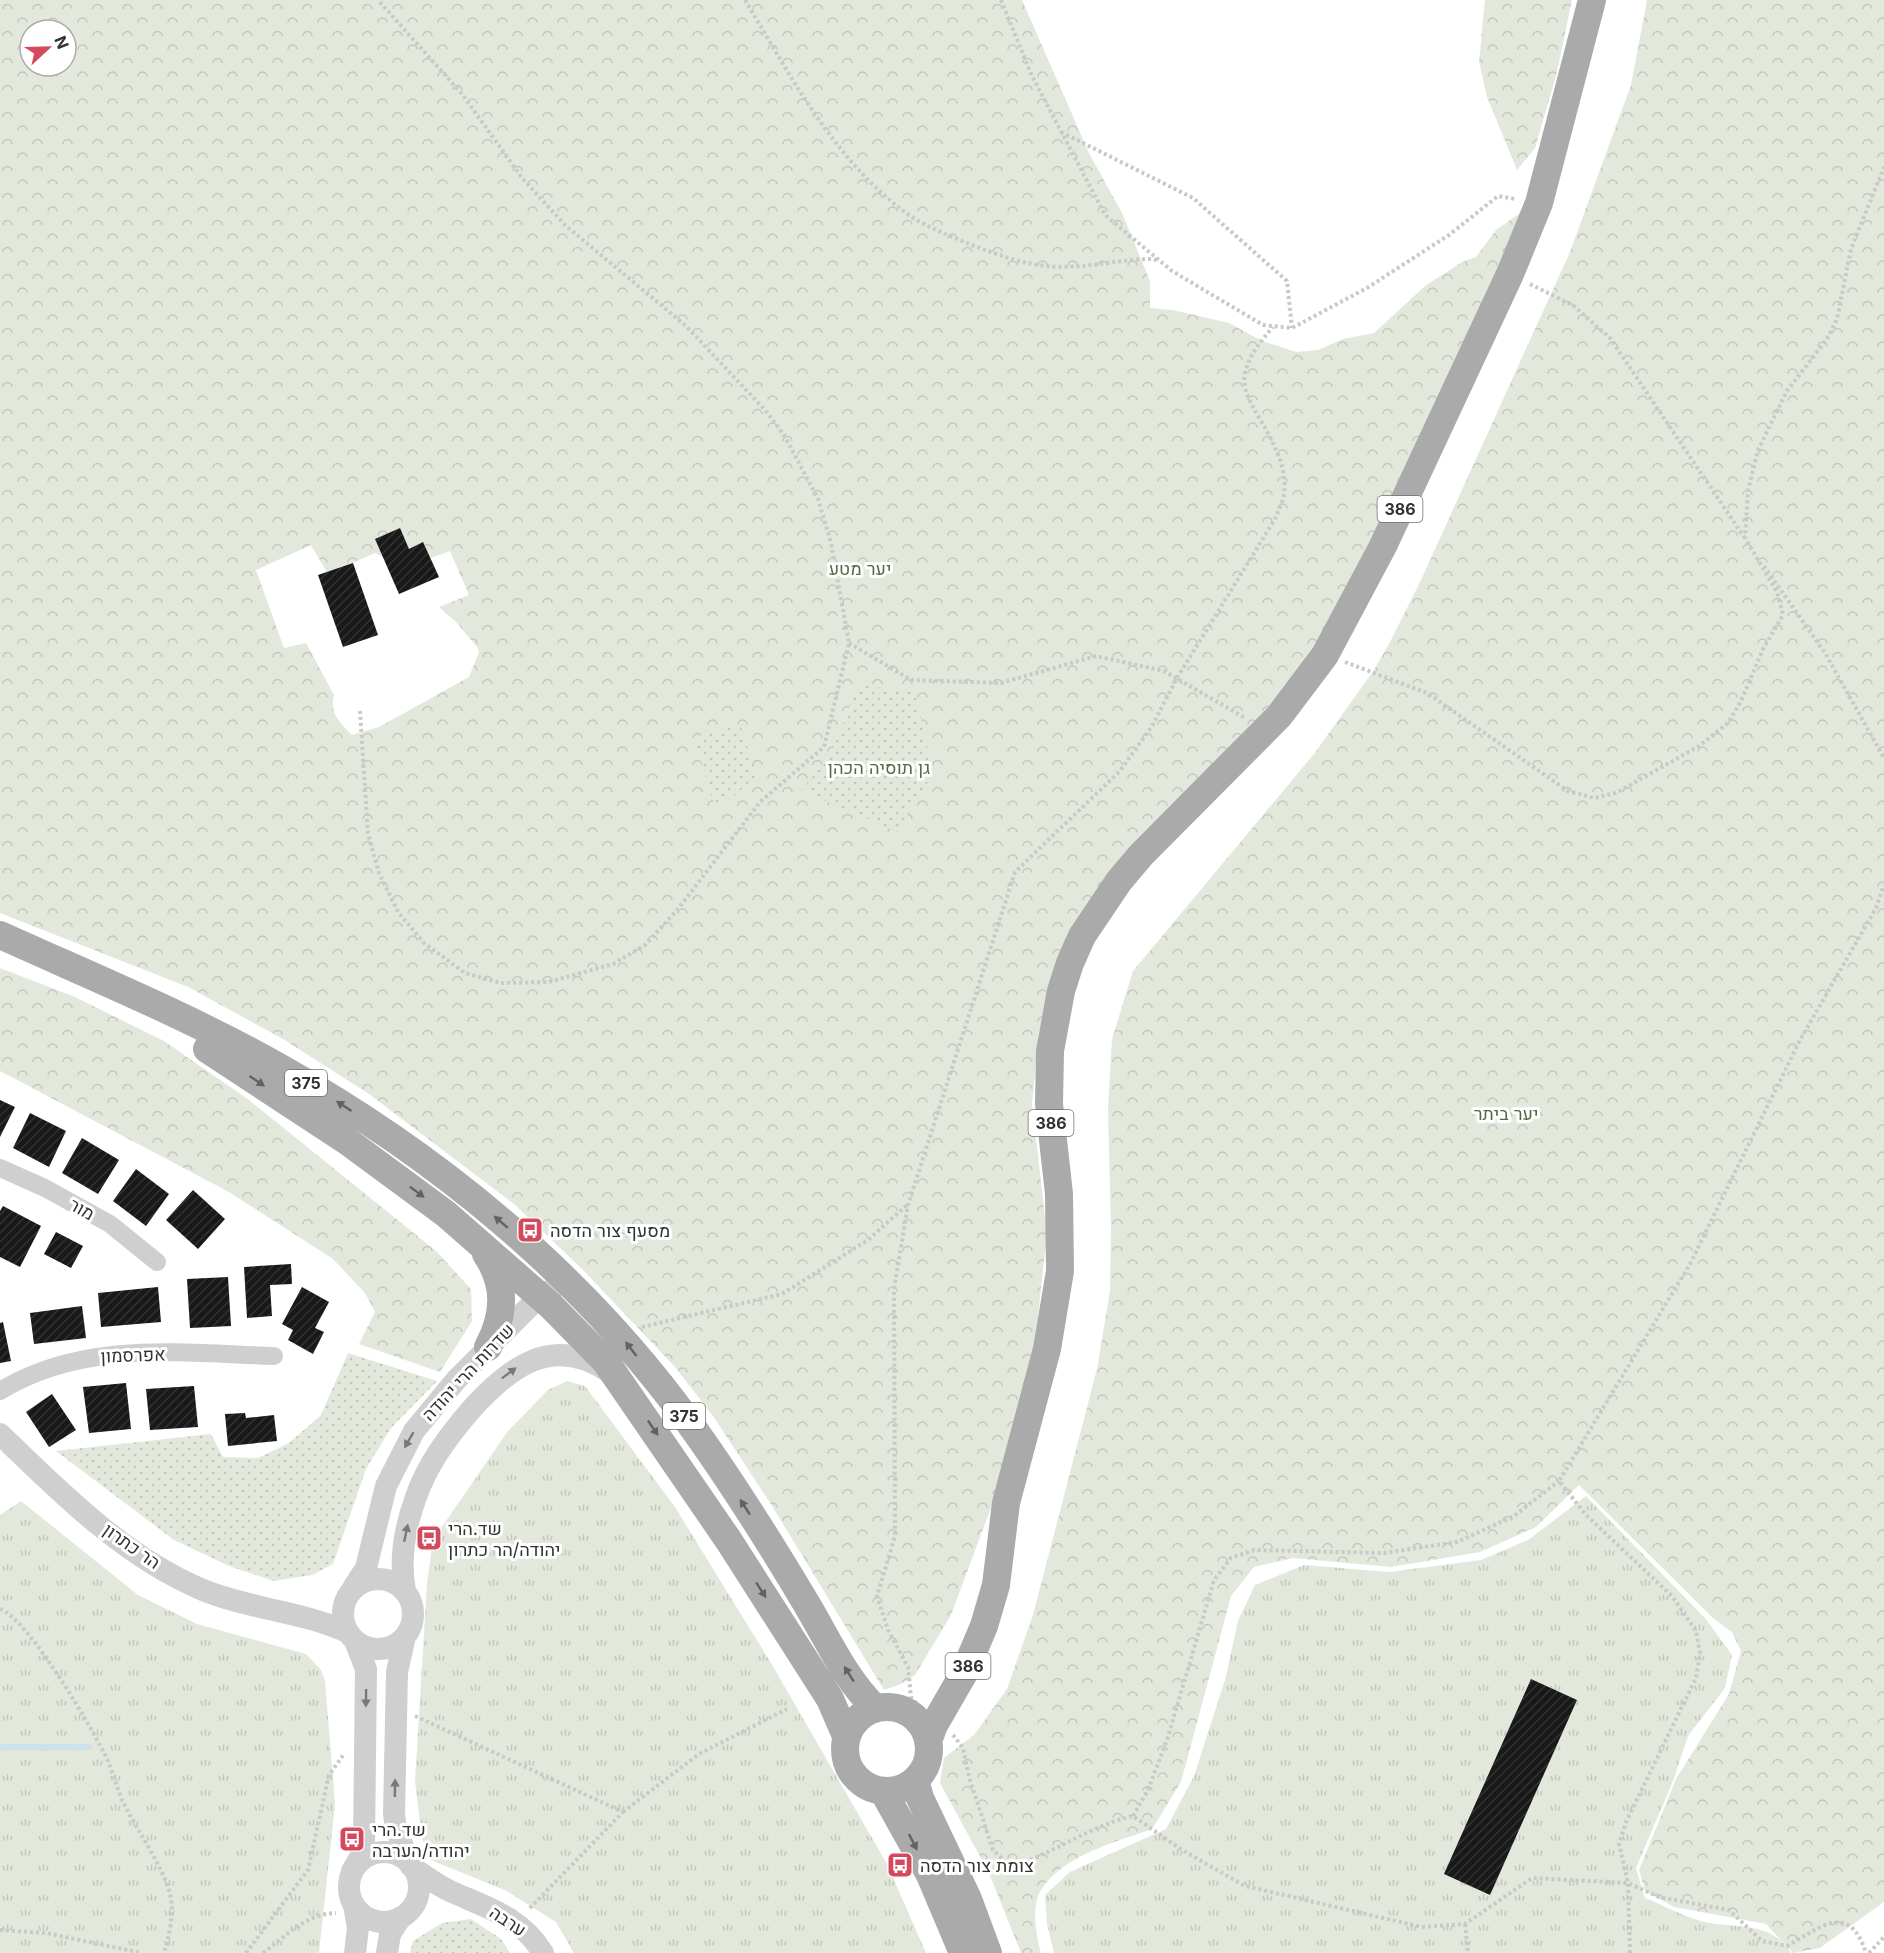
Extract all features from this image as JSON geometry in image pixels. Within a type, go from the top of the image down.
[{"type":"main road","name":"386","points":[[922,1720],[975,1650],[996,1585],[1006,1503],[1047,1349],[1060,1271],[1059,1194],[1049,1094],[1050,1051],[1061,991],[1082,936],[1119,881],[1141,855],[1279,716],[1325,655],[1383,546],[1510,274],[1539,203],[1592,0]]},
{"type":"main road","name":"375","points":[[0,935],[161,1007],[326,1095],[443,1174],[576,1289],[618,1332],[688,1421],[777,1556],[855,1685],[875,1708]]},
{"type":"main road","name":"375","points":[[0,949],[146,1014],[230,1062],[347,1141],[475,1237],[574,1328],[620,1380],[729,1541],[830,1699],[846,1736],[845,1757],[853,1775],[864,1785],[883,1791]]},
{"type":"main road","points":[[475,1237],[494,1266],[502,1296],[501,1316],[488,1347]]},
{"type":"main road","points":[[846,1736],[857,1719],[875,1708],[896,1707],[922,1720],[927,1762],[915,1780],[904,1788],[883,1791],[893,1805],[930,1875],[963,1953]]},
{"type":"main road","points":[[915,1780],[918,1793],[959,1880],[988,1953]]},
{"type":"street","name":"מור","points":[[0,1168],[45,1188],[110,1224],[157,1262]]},
{"type":"street","points":[[540,1296],[554,1289],[576,1289]]},
{"type":"street","name":"שדרות הרי יהודה","points":[[350,1593],[366,1568],[386,1486],[405,1447],[432,1407],[540,1296]]},
{"type":"street","name":"אפרסמון","points":[[0,1391],[17,1381],[56,1365],[96,1355],[140,1352],[274,1356]]},
{"type":"street","name":"שדרות הרי יהודה","points":[[405,1591],[402,1554],[416,1497],[440,1448],[496,1384],[519,1366],[535,1359],[563,1355],[591,1361],[620,1380]]},
{"type":"street","name":"הר כתרון","points":[[0,1434],[62,1494],[157,1565],[203,1590],[289,1613],[351,1637]]},
{"type":"street","points":[[355,1953],[358,1928],[350,1893],[352,1871],[362,1854],[364,1843],[366,1669],[343,1621],[350,1593],[375,1578],[395,1583],[405,1591],[413,1614],[405,1636],[397,1672],[394,1814],[396,1828],[418,1887],[406,1913],[390,1934],[387,1953]]},
{"type":"street","name":"הר כתרון","points":[[289,1613],[310,1612],[330,1607],[350,1593]]},
{"type":"street","points":[[351,1637],[372,1649],[384,1649],[405,1636]]},
{"type":"street","points":[[352,1871],[359,1862],[381,1852],[393,1853],[411,1866]]},
{"type":"street","name":"ערבה","points":[[411,1866],[450,1891],[496,1910],[516,1923],[533,1938],[543,1953]]},
{"type":"street","points":[[354,1908],[378,1921],[390,1921],[438,1900],[466,1897]]},
{"type":"path","points":[[360,711],[368,834],[378,873],[398,912],[424,943],[465,973],[501,983],[549,981],[613,964],[645,945],[678,909],[760,801],[824,747],[849,643],[831,543],[818,499],[784,435],[765,410],[686,326],[564,225],[522,178],[462,94],[378,0]]},
{"type":"path","points":[[745,0],[816,117],[865,178],[904,212],[939,231],[1003,257],[1045,266],[1079,267],[1122,259],[1154,259],[1263,325],[1292,328],[1367,288],[1449,236],[1498,196],[1539,203]]},
{"type":"path","points":[[1001,0],[1031,74],[1105,215],[1172,271]]},
{"type":"path","points":[[1061,132],[1193,198],[1287,281],[1292,328]]},
{"type":"path","points":[[1325,655],[1427,693],[1568,791],[1594,798],[1616,793],[1699,747],[1728,723],[1741,701],[1763,649],[1783,615],[1777,592],[1745,537],[1748,491],[1758,450],[1787,391],[1827,339],[1837,319],[1851,249],[1884,167]]},
{"type":"path","points":[[1510,274],[1574,306],[1610,338],[1825,654],[1884,758]]},
{"type":"path","points":[[1273,327],[1253,349],[1244,371],[1246,399],[1272,440],[1282,467],[1285,493],[1275,519],[1177,678],[1152,726],[1120,771],[1016,872],[908,1204],[894,1289],[895,1536],[878,1596],[888,1630],[908,1667],[911,1697],[922,1720],[953,1735],[963,1748],[969,1777],[993,1850],[1011,1867],[1033,1860],[1111,1821],[1133,1816],[1148,1790],[1168,1737],[1214,1580],[1231,1558],[1254,1550],[1384,1553],[1457,1542],[1514,1516],[1559,1481],[1690,1264],[1800,1040],[1876,908],[1884,885]]},
{"type":"path","points":[[849,643],[911,680],[1001,683],[1096,656],[1164,670],[1266,730]]},
{"type":"path","points":[[618,1332],[782,1294],[868,1240],[908,1204]]},
{"type":"path","points":[[1559,1481],[1586,1515],[1672,1596],[1696,1631],[1700,1653],[1696,1678],[1626,1822],[1619,1844],[1628,1883],[1630,1953]]},
{"type":"path","points":[[0,1609],[8,1612],[25,1630],[83,1713],[107,1761],[123,1800],[170,1894],[171,1928],[164,1953]]},
{"type":"path","points":[[396,1708],[623,1812]]},
{"type":"path","points":[[516,1923],[623,1812],[699,1754],[787,1709]]},
{"type":"path","points":[[246,1953],[308,1870],[328,1775],[365,1732]]},
{"type":"path","points":[[1133,1816],[1182,1850],[1245,1886],[1422,1928],[1466,1924],[1532,1878],[1628,1883],[1659,1897],[1729,1910],[1762,1941],[1787,1946],[1828,1923],[1845,1923],[1859,1932],[1868,1953],[1884,1937]]},
{"type":"path","points":[[263,1953],[297,1925],[324,1913],[354,1908]]},
{"type":"path","points":[[1466,1924],[1468,1953]]},
{"type":"path","points":[[0,1930],[46,1933],[142,1953]]},
{"type":"green space","name":"יער מטע","points":[[0,0],[1022,0],[1089,153],[1122,213],[1150,281],[1150,308],[1173,310],[1229,323],[1262,341],[1296,352],[1318,350],[1343,339],[1374,333],[1425,286],[1462,262],[1476,257],[1496,230],[1526,209],[1367,560],[1305,669],[1158,820],[1051,995],[1039,1031],[1032,1104],[1047,1234],[1035,1344],[995,1497],[951,1615],[915,1675],[901,1684],[884,1690],[769,1501],[713,1416],[675,1367],[583,1270],[514,1204],[369,1094],[283,1039],[188,987],[0,913]],"holes":[[[311,545],[335,586],[341,568],[375,553],[396,563],[401,569],[450,551],[469,595],[439,607],[456,622],[478,648],[479,652],[469,677],[379,727],[352,735],[334,712],[334,695],[306,643],[284,648],[256,570]]]},
{"type":"green space","points":[[1485,0],[1572,0],[1556,76],[1535,148],[1517,170],[1487,97],[1479,62]]},
{"type":"green space","name":"יער ביתר","points":[[1647,0],[1884,0],[1884,1902],[1820,1948],[1793,1953],[1766,1924],[1674,1907],[1645,1891],[1639,1870],[1676,1779],[1729,1694],[1741,1651],[1732,1632],[1714,1619],[1579,1485],[1536,1527],[1480,1552],[1391,1567],[1293,1558],[1254,1567],[1231,1596],[1181,1782],[1152,1829],[1091,1851],[1051,1878],[1041,1890],[1036,1904],[1036,1930],[1041,1953],[1021,1953],[989,1873],[940,1783],[944,1758],[974,1735],[1007,1689],[1033,1615],[1097,1369],[1110,1291],[1108,1110],[1112,1039],[1133,971],[1314,754],[1374,670],[1391,640],[1421,580],[1570,252],[1631,85]]},
{"type":"green space","name":"גן תוסיה הכהן","points":[[858,685],[915,692],[933,774],[897,832],[801,790],[830,757]]},
{"type":"green space","points":[[740,724],[757,776],[716,811],[694,737]]},
{"type":"green space","points":[[0,968],[75,997],[164,1041],[249,1100],[436,1251],[471,1289],[472,1321],[440,1372],[359,1344],[375,1312],[365,1293],[333,1259],[229,1192],[0,1071]]},
{"type":"green space","points":[[348,1353],[437,1381],[391,1428],[366,1469],[333,1564],[312,1575],[274,1581],[229,1566],[174,1540],[56,1451],[211,1434],[223,1457],[258,1458],[289,1443],[321,1415]]},
{"type":"green space","points":[[567,1381],[585,1386],[675,1507],[771,1663],[887,1864],[926,1953],[574,1953],[556,1922],[507,1891],[433,1861],[422,1839],[415,1781],[427,1584],[433,1540],[508,1431],[548,1390]]},
{"type":"green space","points":[[1586,1496],[1705,1618],[1732,1655],[1725,1688],[1688,1736],[1673,1781],[1636,1868],[1645,1898],[1701,1921],[1762,1930],[1783,1942],[1791,1953],[1054,1953],[1047,1924],[1045,1895],[1070,1872],[1166,1829],[1194,1776],[1225,1680],[1238,1621],[1255,1585],[1304,1565],[1389,1572],[1481,1560],[1528,1540]]},
{"type":"green space","points":[[21,1501],[138,1595],[197,1624],[306,1654],[321,1670],[325,1681],[335,1804],[319,1953],[0,1953],[0,1515]]},
{"type":"green space","points":[[471,1919],[501,1939],[510,1953],[410,1953],[413,1941],[442,1923]]},
{"type":"building","points":[[400,528],[409,549],[423,542],[439,577],[399,594],[375,539]]},
{"type":"building","points":[[353,563],[378,635],[343,647],[318,575]]},
{"type":"building","points":[[0,1100],[15,1107],[0,1137]]},
{"type":"building","points":[[30,1113],[66,1131],[49,1167],[13,1148]]},
{"type":"building","points":[[82,1138],[119,1160],[98,1194],[62,1173]]},
{"type":"building","points":[[136,1169],[169,1194],[146,1226],[113,1201]]},
{"type":"building","points":[[193,1190],[225,1219],[198,1249],[166,1220]]},
{"type":"building","points":[[3,1206],[41,1226],[20,1267],[0,1257],[0,1211]]},
{"type":"building","points":[[56,1232],[83,1246],[71,1268],[44,1254]]},
{"type":"building","points":[[291,1264],[292,1284],[270,1285],[272,1316],[247,1318],[244,1267]]},
{"type":"building","points":[[228,1277],[231,1326],[190,1328],[187,1279]]},
{"type":"building","points":[[158,1287],[161,1322],[101,1327],[98,1293]]},
{"type":"building","points":[[302,1287],[329,1302],[315,1328],[324,1332],[313,1354],[288,1340],[293,1330],[282,1324]]},
{"type":"building","points":[[82,1306],[86,1338],[34,1344],[30,1313]]},
{"type":"building","points":[[3,1322],[11,1361],[0,1363],[0,1323]]},
{"type":"building","points":[[126,1383],[131,1429],[89,1433],[83,1387]]},
{"type":"building","points":[[194,1386],[198,1427],[150,1430],[146,1389]]},
{"type":"building","points":[[52,1394],[76,1430],[49,1447],[26,1412]]},
{"type":"building","points":[[245,1413],[246,1418],[274,1415],[277,1441],[228,1446],[225,1414]]},
{"type":"building","points":[[1531,1679],[1577,1700],[1490,1895],[1444,1874]]},
{"type":"waterway","points":[[0,1747],[89,1747]]},
{"type":"place","name":"מסעף צור הדסה","points":[[530,1230]]},
{"type":"place","name":"שד.הרי יהודה/הר כתרון","points":[[429,1538]]},
{"type":"place","name":"שד.הרי יהודה/הערבה","points":[[352,1839]]},
{"type":"place","name":"צומת צור הדסה","points":[[900,1865]]}]
